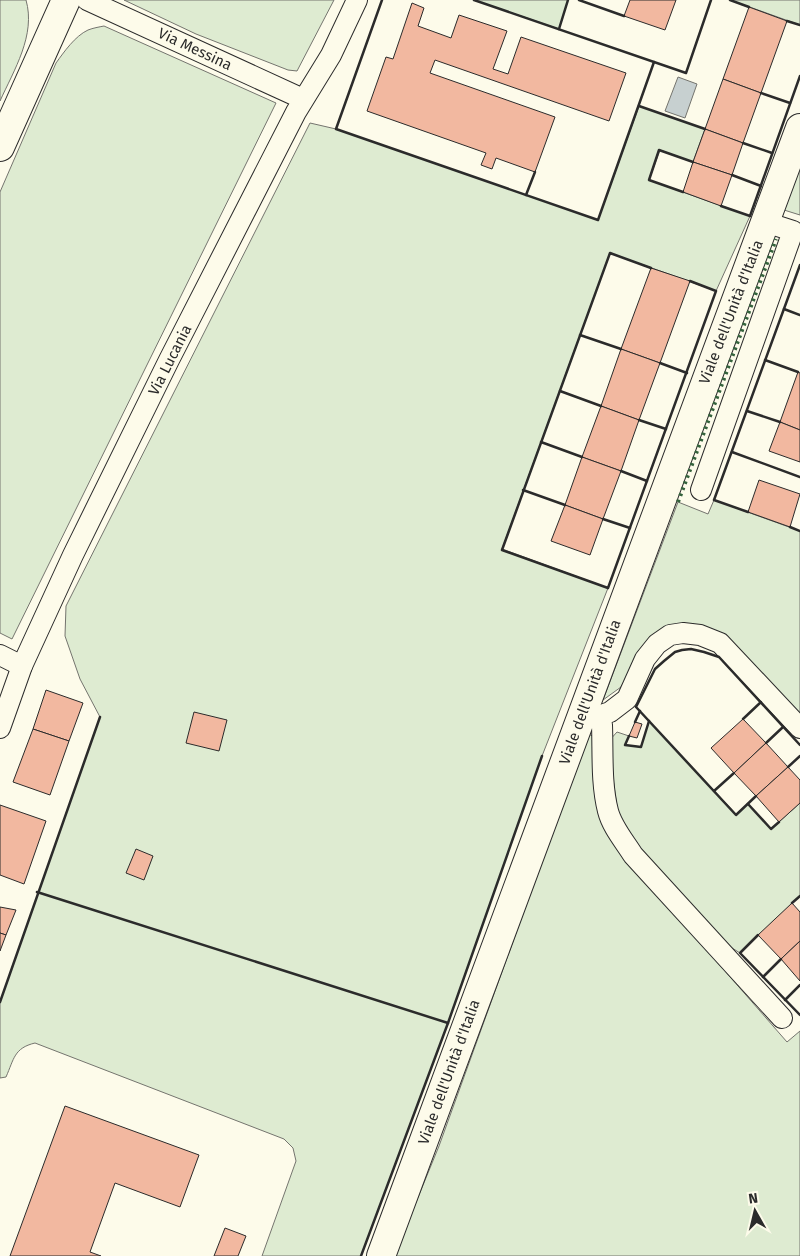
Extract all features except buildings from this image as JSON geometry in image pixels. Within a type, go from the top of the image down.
[{"type":"street","points":[[0,147],[66,0]]},
{"type":"street","name":"Via Messina","points":[[87,0],[303,99]]},
{"type":"street","name":"Via Lucania","points":[[0,728],[22,666],[73,554],[303,99],[331,56],[357,0]]},
{"type":"street","name":"Viale dell'Unità d'Italia","points":[[381,1256],[589,716],[800,128]]},
{"type":"street","points":[[701,490],[793,232],[765,222]]},
{"type":"street","points":[[589,716],[610,712],[627,699],[645,659],[657,644],[670,635],[683,633],[700,635],[720,643],[800,728]]},
{"type":"street","points":[[0,655],[22,666]]},
{"type":"street","points":[[589,716],[602,725],[605,791],[608,812],[620,834],[634,855],[782,1018]]},
{"type":"green space","points":[[0,0],[26,0],[28,26],[22,52],[0,101]]},
{"type":"green space","points":[[124,0],[334,0],[297,71],[288,70],[196,34]]},
{"type":"green space","points":[[474,0],[568,0],[559,29]]},
{"type":"green space","points":[[730,0],[800,0],[800,25]]},
{"type":"green space","points":[[104,26],[276,103],[12,639],[0,633],[0,192],[56,63],[79,36],[88,30]]},
{"type":"green space","points":[[639,106],[705,129],[693,162],[660,150],[649,180],[750,216],[716,291],[610,253],[502,549],[608,588],[542,756],[448,1023],[361,1256],[262,1256],[296,1161],[293,1148],[284,1139],[35,1043],[19,1051],[6,1077],[0,1078],[0,1002],[100,717],[80,679],[65,636],[66,606],[310,123],[336,129],[598,220]]},
{"type":"green space","points":[[800,167],[800,215],[784,210]]},
{"type":"green space","points":[[714,500],[800,531],[800,715],[721,633],[693,624],[670,625],[648,639],[621,687],[603,700],[678,502],[708,514]]},
{"type":"green space","points":[[649,721],[736,814],[748,804],[771,829],[800,803],[800,896],[740,953],[721,941],[635,846],[618,815],[608,742],[617,732],[629,736],[625,745],[641,747]]},
{"type":"green space","points":[[588,734],[595,737],[628,860],[787,1042],[800,1031],[800,1256],[394,1256],[439,1146]]},
{"type":"shaded area","points":[[678,77],[697,84],[685,118],[665,111]]},
{"type":"hedge","points":[[678,502],[776,239]]},
{"type":"wall","points":[[382,0],[336,129],[598,220],[654,62]]},
{"type":"wall","points":[[474,0],[686,73],[711,0]]},
{"type":"wall","points":[[559,29],[568,0]]},
{"type":"wall","points":[[579,0],[624,16]]},
{"type":"wall","points":[[730,0],[749,7]]},
{"type":"wall","points":[[787,21],[800,25]]},
{"type":"wall","points":[[721,206],[750,216],[800,76]]},
{"type":"wall","points":[[761,93],[790,103]]},
{"type":"wall","points":[[639,106],[705,129]]},
{"type":"wall","points":[[743,143],[772,153]]},
{"type":"wall","points":[[683,192],[649,180],[659,150],[693,162]]},
{"type":"wall","points":[[526,195],[535,172]]},
{"type":"wall","points":[[732,175],[761,186]]},
{"type":"wall","points":[[651,268],[610,253],[502,550],[608,588],[716,291],[690,281]]},
{"type":"wall","points":[[748,512],[714,500],[800,265]]},
{"type":"wall","points":[[784,309],[800,315]]},
{"type":"wall","points":[[580,335],[621,349]]},
{"type":"wall","points":[[765,360],[798,372]]},
{"type":"wall","points":[[660,363],[687,373]]},
{"type":"wall","points":[[560,391],[601,406]]},
{"type":"wall","points":[[747,411],[780,422]]},
{"type":"wall","points":[[639,420],[666,429]]},
{"type":"wall","points":[[541,442],[582,457]]},
{"type":"wall","points":[[732,452],[800,477]]},
{"type":"wall","points":[[621,471],[647,481]]},
{"type":"wall","points":[[523,490],[565,505]]},
{"type":"wall","points":[[603,519],[630,528]]},
{"type":"wall","points":[[790,527],[800,531]]},
{"type":"wall","points":[[756,796],[736,815],[636,707],[655,669],[675,652],[682,650],[691,649],[719,657],[800,745]]},
{"type":"wall","points":[[743,719],[761,702]]},
{"type":"wall","points":[[635,722],[640,711]]},
{"type":"wall","points":[[0,1002],[100,717]]},
{"type":"wall","points":[[629,736],[625,745],[641,747],[649,721]]},
{"type":"wall","points":[[766,743],[783,727]]},
{"type":"wall","points":[[361,1256],[448,1023],[542,756]]},
{"type":"wall","points":[[788,767],[800,756]]},
{"type":"wall","points":[[714,791],[734,773]]},
{"type":"wall","points":[[748,804],[771,829],[779,822]]},
{"type":"wall","points":[[37,892],[448,1023]]},
{"type":"wall","points":[[792,903],[800,896]]},
{"type":"wall","points":[[758,935],[740,953],[800,1015]]},
{"type":"wall","points":[[763,977],[781,959]]},
{"type":"wall","points":[[785,1000],[800,985]]}]
